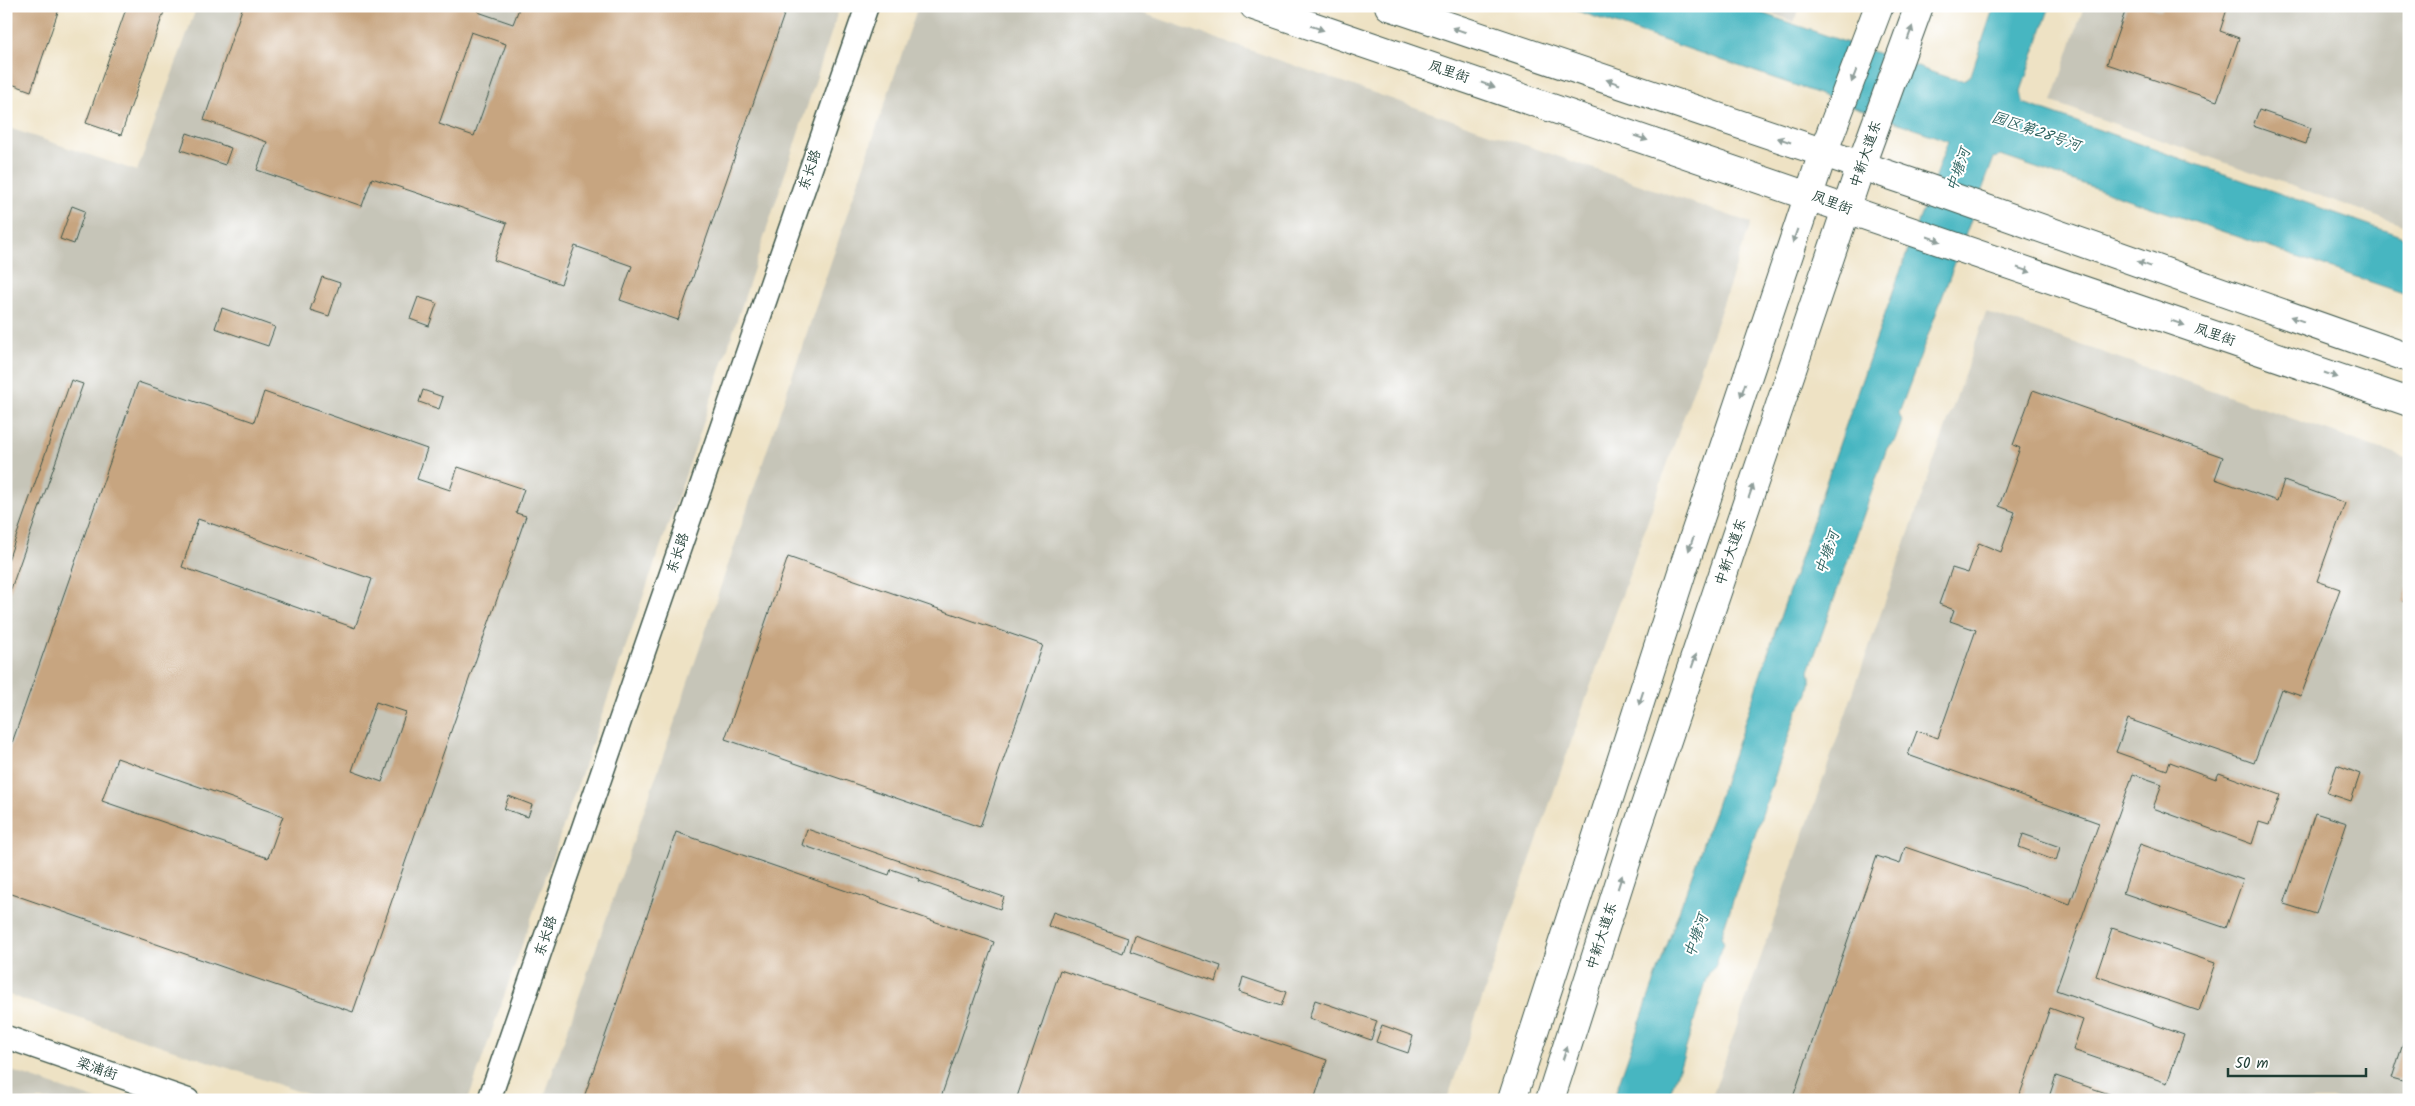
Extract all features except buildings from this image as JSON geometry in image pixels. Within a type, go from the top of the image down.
[{"type":"main road","name":"凤里街","points":[[1254,6],[2409,402]]},
{"type":"main road","points":[[1389,6],[1861,165],[2409,358]]},
{"type":"main road","points":[[1512,1100],[1682,572],[1823,153],[1842,108],[1879,6]]},
{"type":"main road","name":"中新大道东","points":[[1550,1100],[1630,850],[1861,165],[1919,6]]},
{"type":"street","name":"东长路","points":[[489,1100],[867,6]]},
{"type":"street","name":"梁浦街","points":[[6,1037],[188,1100]]},
{"type":"shaded area","points":[[197,6],[840,6],[698,439],[468,1100],[324,1100],[6,994],[6,127],[137,171]]},
{"type":"shaded area","points":[[918,6],[1122,6],[1751,223],[1447,1100],[543,1100],[661,762]]},
{"type":"shaded area","points":[[1751,6],[1799,6],[1794,22]]},
{"type":"shaded area","points":[[2084,6],[2409,6],[2409,227],[2052,102]]},
{"type":"shaded area","points":[[1986,312],[2409,459],[2409,1100],[1711,1100]]},
{"type":"shaded area","points":[[6,1069],[97,1100],[6,1100]]},
{"type":"water","points":[[1563,6],[1741,6],[1949,78],[1963,80],[1971,75],[1994,6],[2050,6],[2021,91],[2023,103],[2409,239],[2409,295],[2001,156],[1994,158],[1899,413],[1902,421],[1895,441],[1887,448],[1809,671],[1810,688],[1804,702],[1797,711],[1721,936],[1724,943],[1715,967],[1709,972],[1683,1058],[1667,1100],[1613,1100],[1844,431],[1948,141],[1797,86]]},
{"type":"water label","name":"园区第28号河","points":[[2036,132]]},
{"type":"water label","name":"中塘河","points":[[1959,170]]},
{"type":"water label","name":"中塘河","points":[[1828,553]]},
{"type":"water label","name":"中塘河","points":[[1697,936]]}]
